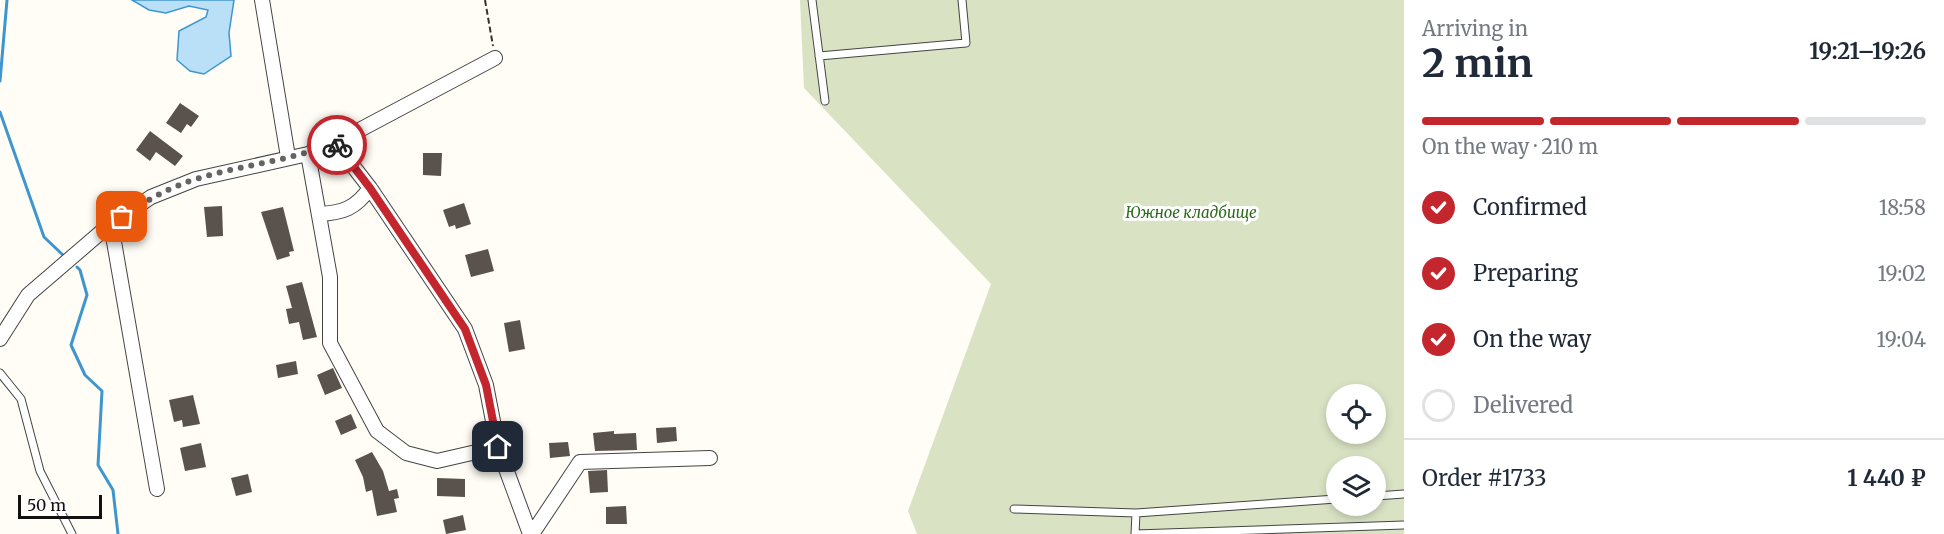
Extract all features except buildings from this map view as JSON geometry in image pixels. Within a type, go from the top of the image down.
[{"type":"street","points":[[262,0],[288,157]]},
{"type":"street","points":[[0,339],[28,296],[107,227],[152,197],[187,183],[308,154],[335,143],[495,58]]},
{"type":"street","points":[[335,143],[370,188],[465,329],[486,385],[498,447],[531,534]]},
{"type":"street","points":[[308,154],[330,277],[330,343],[377,431],[406,453],[437,461],[498,447]]},
{"type":"street","points":[[319,214],[338,213],[351,208],[360,202],[370,188]]},
{"type":"street","points":[[107,227],[113,236],[157,489]]},
{"type":"street","points":[[531,534],[580,462],[710,458]]},
{"type":"lane","points":[[812,0],[825,101]]},
{"type":"lane","points":[[819,56],[966,43],[962,0]]},
{"type":"lane","points":[[0,372],[21,399],[40,471],[72,534]]},
{"type":"lane","points":[[1386,495],[1404,494]]},
{"type":"lane","points":[[1014,509],[1136,513],[1326,500]]},
{"type":"lane","points":[[1136,513],[1135,534],[1404,525]]},
{"type":"path","points":[[485,0],[495,58]]},
{"type":"green space","name":"Южное кладбище","points":[[800,0],[1404,0],[1404,534],[917,534],[908,511],[991,284],[804,88]]},
{"type":"water","points":[[132,0],[234,0],[229,33],[231,56],[204,74],[190,71],[177,60],[179,31],[206,17],[208,10],[189,6],[166,13],[149,10]]},
{"type":"waterway","points":[[0,81],[7,0]]},
{"type":"waterway","points":[[0,112],[44,237],[63,255]]},
{"type":"waterway","points":[[77,267],[80,270],[87,295],[71,345],[85,375],[102,391],[98,465],[113,490],[118,534]]},
{"type":"way so far","points":[[122,217],[152,197],[196,179],[308,154],[335,143],[337,145]]},
{"type":"route","points":[[337,145],[417,255],[465,329],[486,385],[498,447]]}]
